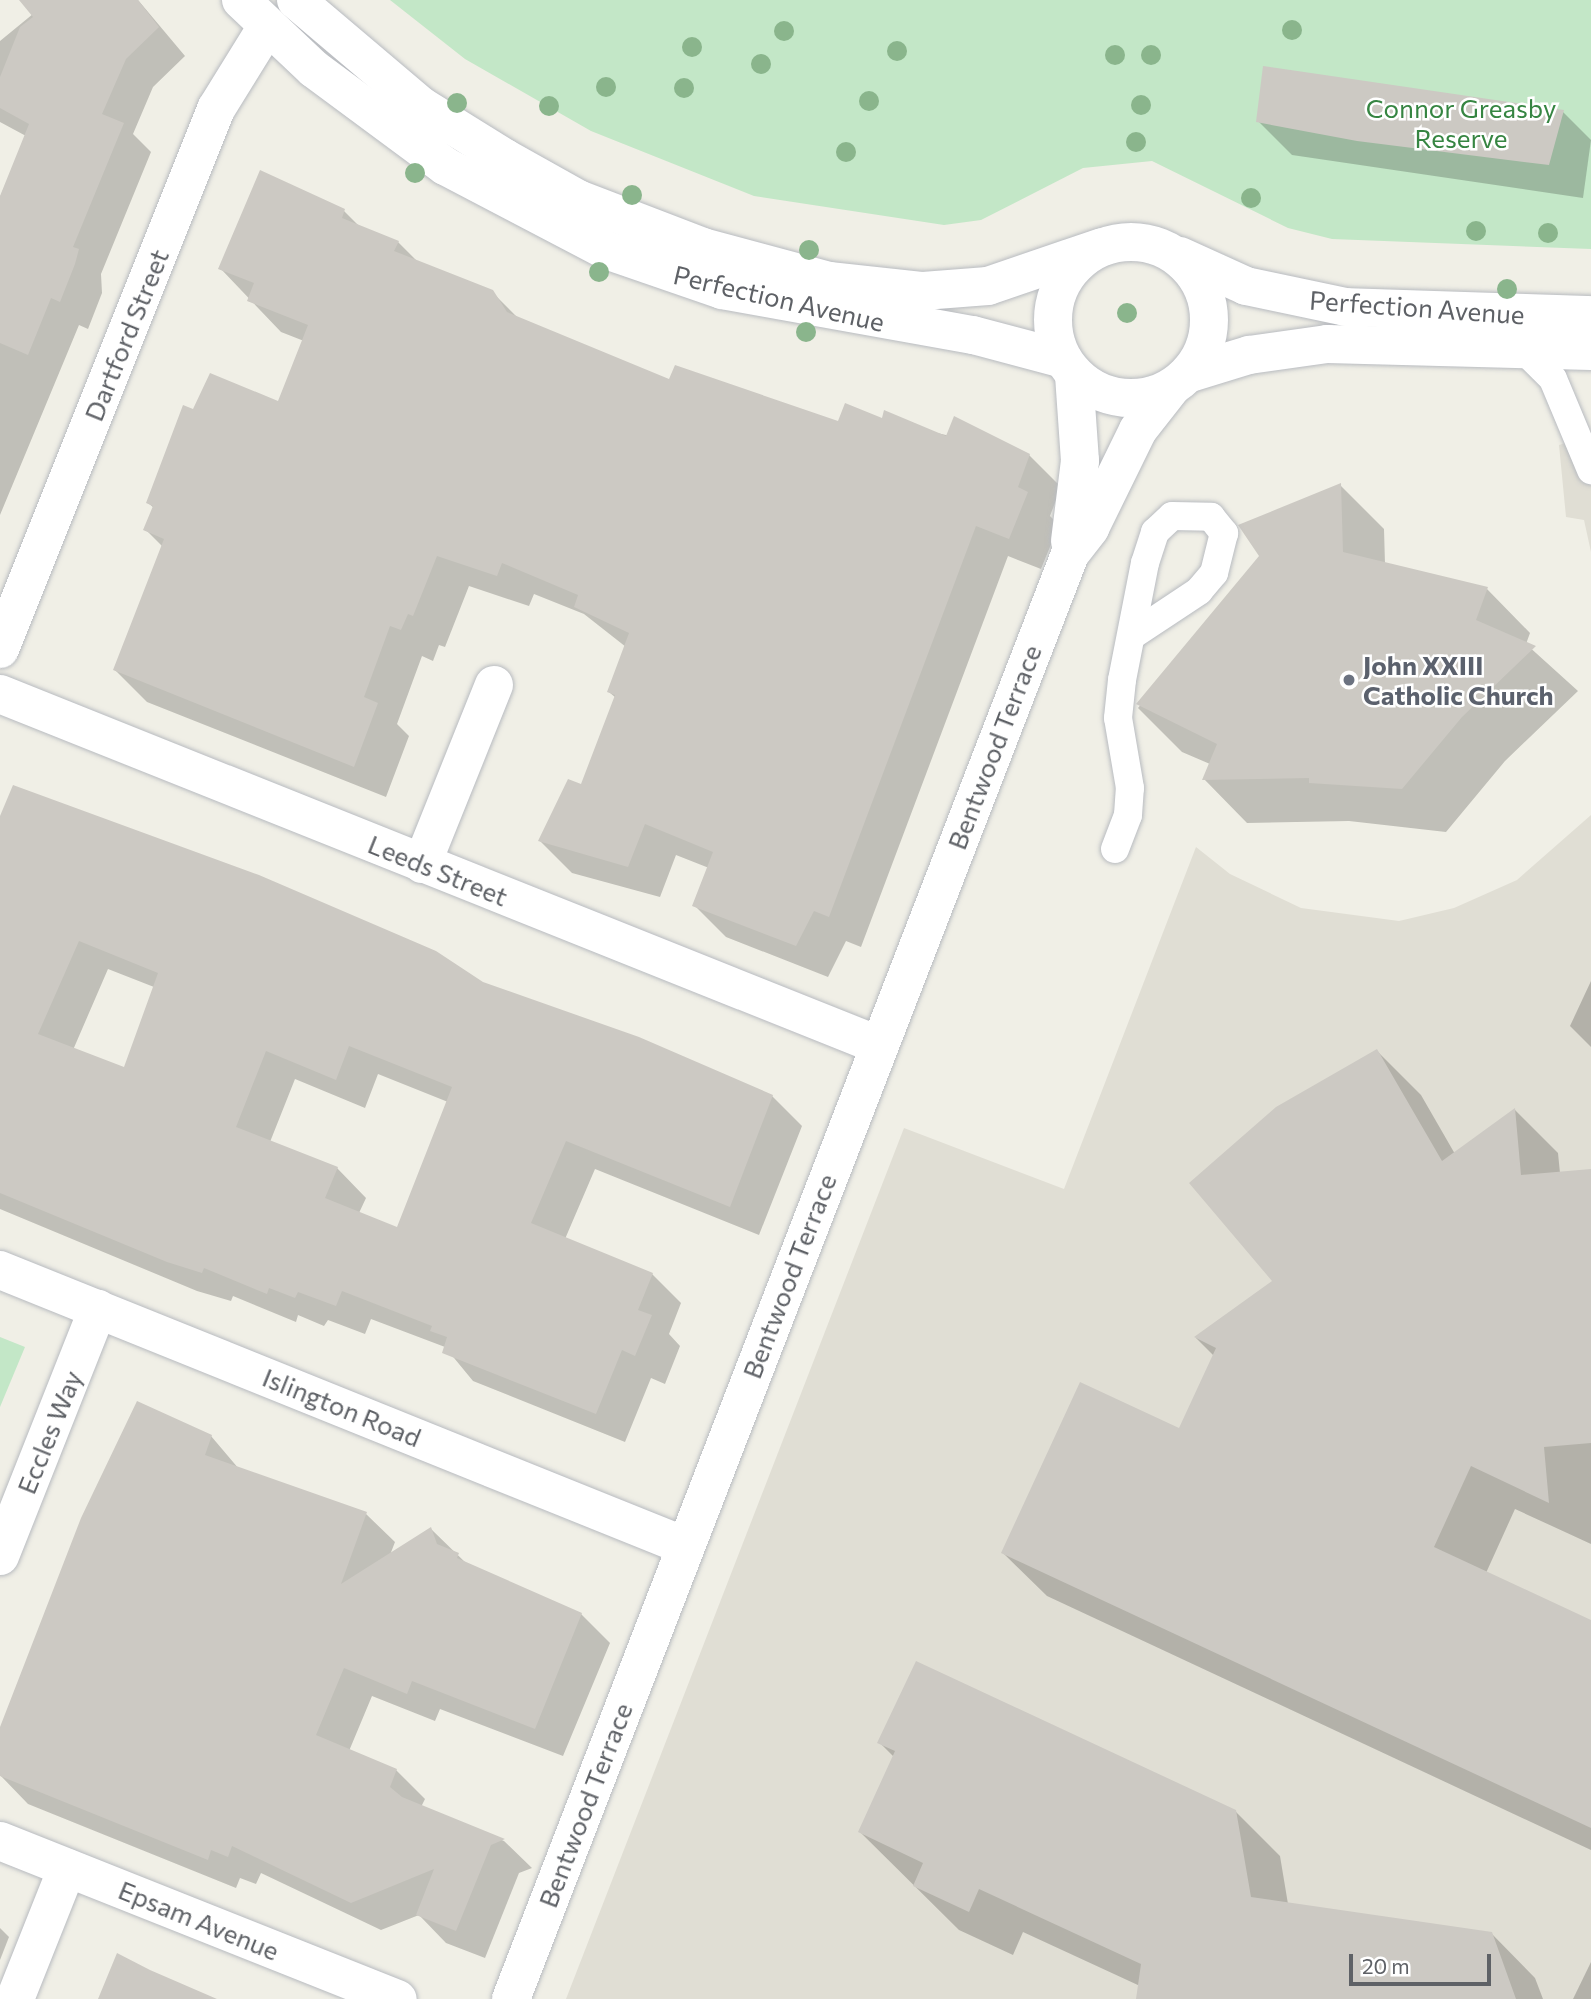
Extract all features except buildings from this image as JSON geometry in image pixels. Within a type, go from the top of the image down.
[{"type":"street","name":"Perfection Avenue","points":[[241,0],[266,28],[445,166],[606,250],[722,290],[973,335],[1068,367]]},
{"type":"street","name":"Perfection Avenue","points":[[296,0],[421,106],[505,158],[578,199],[703,247],[830,281],[923,291],[988,286],[1102,247]]},
{"type":"street","name":"Dartford Street","points":[[0,649],[216,109],[266,28]]},
{"type":"street","points":[[1124,242],[1168,251],[1187,264],[1209,306],[1209,329],[1181,381],[1129,399],[1108,396],[1068,367],[1054,339],[1056,294],[1083,258],[1102,247],[1124,242]]},
{"type":"street","name":"Perfection Avenue","points":[[1168,251],[1246,286],[1335,305],[1591,316]]},
{"type":"street","name":"Perfection Avenue","points":[[1181,381],[1249,355],[1327,344],[1591,351]]},
{"type":"street","name":"Bentwood Terrace","points":[[1068,367],[1080,461],[1070,554]]},
{"type":"street","name":"Bentwood Terrace","points":[[511,1999],[1070,554],[1138,430],[1181,381]]},
{"type":"street","points":[[422,864],[494,685]]},
{"type":"street","name":"Leeds Street","points":[[0,694],[878,1045]]},
{"type":"street","name":"Islington Road","points":[[0,1270],[685,1546]]},
{"type":"street","name":"Eccles Way","points":[[0,1556],[98,1309]]},
{"type":"street","name":"Epsam Avenue","points":[[0,1841],[397,1999]]},
{"type":"street","points":[[15,1999],[67,1868]]},
{"type":"lane","points":[[1523,349],[1553,379],[1591,470]]},
{"type":"lane","points":[[1115,849],[1128,815],[1118,718],[1134,634]]},
{"type":"shaded area","points":[[1591,435],[1591,552],[1584,520],[1566,517],[1559,445]]},
{"type":"shaded area","points":[[1591,815],[1591,1999],[566,1999],[904,1128],[1064,1189],[1196,847],[1230,874],[1301,908],[1399,921],[1454,908],[1517,880]]},
{"type":"green space","name":"Connor Greasby Reserve","points":[[390,0],[1591,0],[1591,249],[1332,239],[1288,228],[1152,161],[1083,168],[981,220],[944,225],[754,196],[591,131],[465,59]]},
{"type":"green space","points":[[0,1337],[25,1347],[0,1407]]},
{"type":"place","name":"John XXIII Catholic Church","points":[[1349,680]]}]
